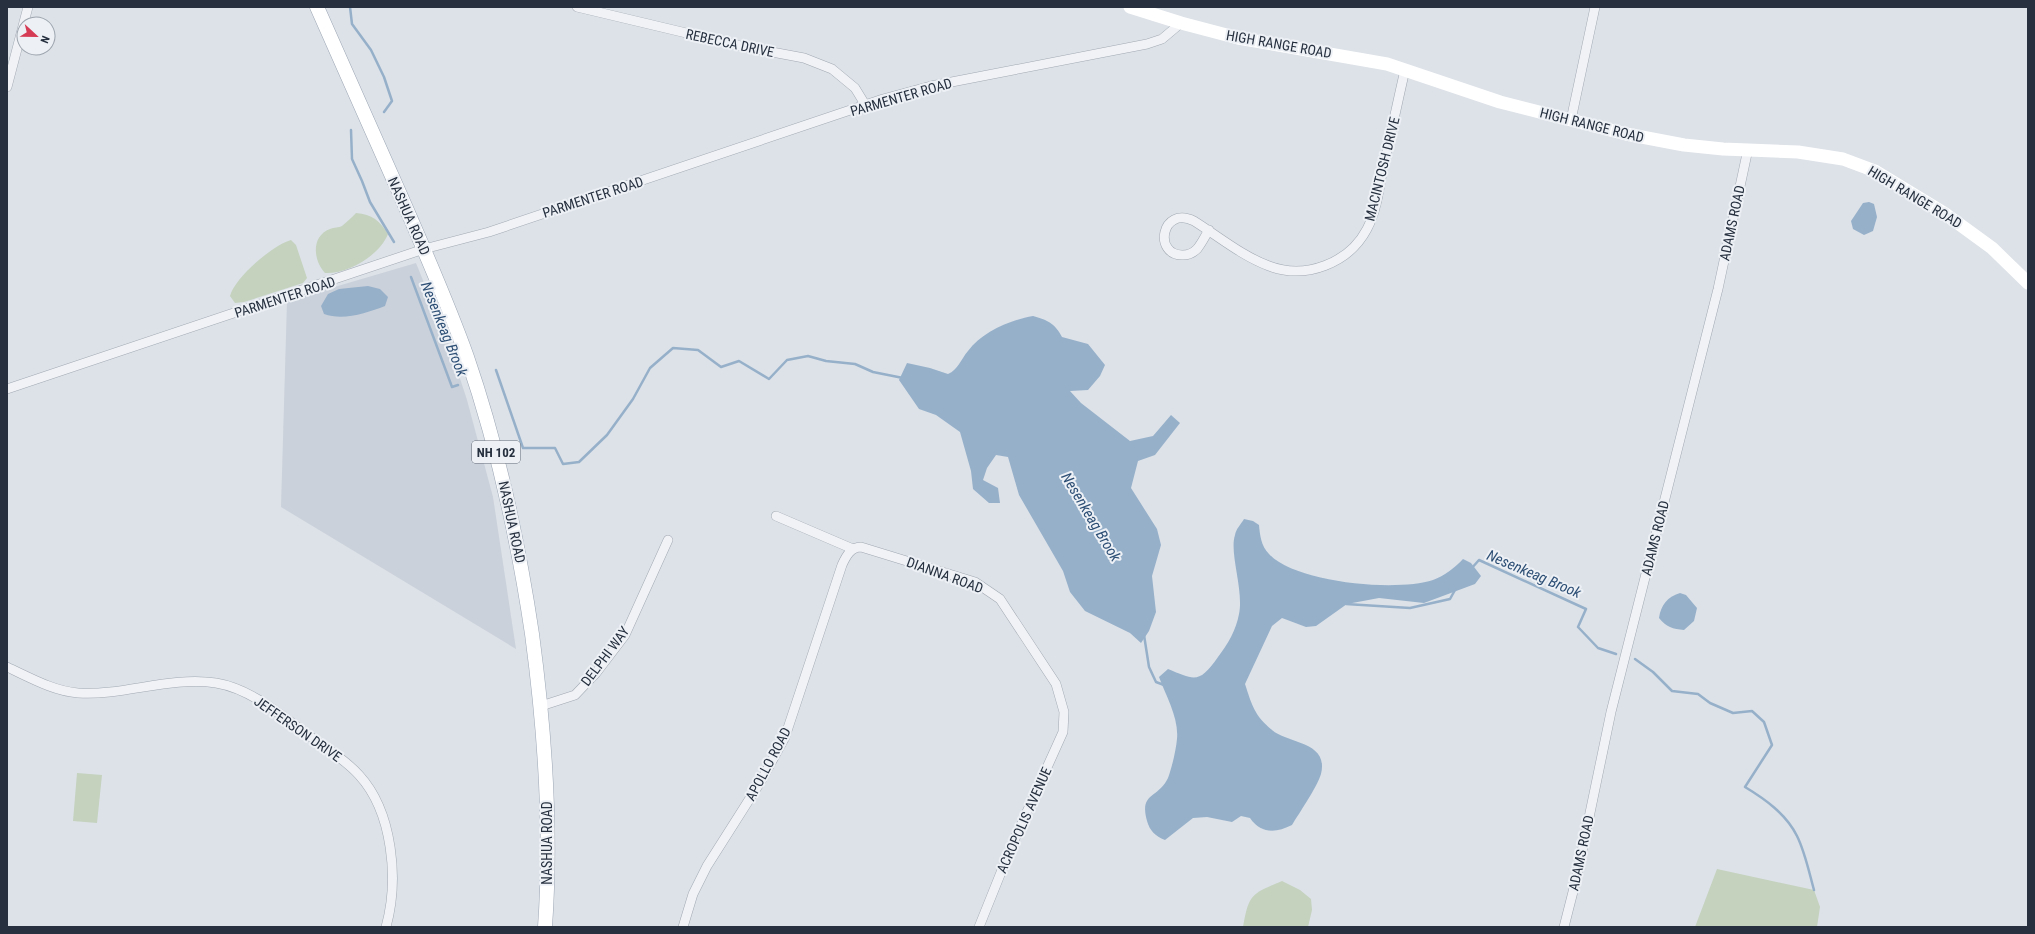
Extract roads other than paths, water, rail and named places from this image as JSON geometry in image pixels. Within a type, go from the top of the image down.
[{"type":"main road","name":"NASHUA ROAD","points":[[317,7],[424,249],[466,355],[498,459],[524,579],[541,706],[547,799],[547,900],[545,927]]},
{"type":"street","points":[[7,87],[11,52],[28,7]]},
{"type":"street","name":"REBECCA DRIVE","points":[[577,7],[745,47],[804,58],[832,69],[855,88],[866,106]]},
{"type":"street","name":"HIGH RANGE ROAD","points":[[1130,7],[1181,23],[1238,38],[1287,48],[1368,60],[1405,70],[1471,93],[1626,134],[1670,143],[1724,149],[1748,149],[1818,154],[1857,163],[1875,171],[1939,209],[1977,236],[2028,283]]},
{"type":"street","points":[[1571,120],[1595,7]]},
{"type":"street","name":"PARMENTER ROAD","points":[[7,389],[424,249],[489,232],[883,99],[931,86],[1155,42],[1162,39],[1181,23]]},
{"type":"street","name":"MACINTOSH DRIVE","points":[[1209,230],[1198,248],[1187,255],[1175,254],[1166,245],[1164,239],[1166,227],[1170,222],[1182,217],[1194,221],[1209,230],[1257,260],[1281,270],[1300,271],[1319,268],[1331,264],[1353,249],[1368,228],[1373,216],[1405,70]]},
{"type":"street","name":"ADAMS ROAD","points":[[1564,927],[1576,880],[1611,712],[1718,289],[1748,149]]},
{"type":"street","name":"DIANNA ROAD","points":[[776,516],[853,549],[865,548],[975,582],[992,592],[1006,607],[1056,684],[1064,712]]},
{"type":"street","name":"DELPHI WAY","points":[[541,706],[575,695],[601,666],[625,635],[668,540]]},
{"type":"street","name":"APOLLO ROAD","points":[[683,927],[693,894],[707,866],[761,781],[785,737],[842,564],[853,549]]},
{"type":"street","name":"JEFFERSON DRIVE","points":[[7,667],[57,688],[77,693],[96,693],[196,682],[217,684],[246,693],[272,708],[353,769],[377,801],[387,829],[390,858],[390,909],[386,927]]},
{"type":"street","name":"ACROPOLIS AVENUE","points":[[979,927],[1012,845],[1061,737],[1064,712]]},
{"type":"water","points":[[1869,202],[1874,204],[1877,217],[1873,231],[1864,235],[1853,229],[1851,221],[1863,203]]},
{"type":"water","points":[[368,286],[380,289],[388,297],[385,306],[355,315],[339,317],[324,314],[321,306],[328,294],[339,289]]},
{"type":"water","points":[[1033,316],[1053,325],[1062,337],[1088,344],[1105,365],[1100,376],[1088,390],[1070,391],[1081,403],[1130,441],[1153,436],[1171,415],[1180,423],[1155,455],[1138,461],[1131,488],[1157,529],[1161,545],[1152,576],[1156,612],[1149,631],[1141,643],[1130,633],[1085,611],[1070,592],[1063,571],[1019,495],[1008,457],[996,455],[987,468],[983,480],[998,488],[1000,503],[989,503],[973,489],[971,471],[960,432],[936,415],[919,409],[899,380],[907,363],[948,374],[957,367],[974,344],[981,338],[997,328],[1015,320]]},
{"type":"water","points":[[1244,519],[1253,521],[1259,525],[1260,536],[1266,551],[1282,564],[1301,572],[1323,578],[1372,585],[1416,584],[1433,580],[1441,576],[1463,559],[1471,563],[1481,576],[1475,584],[1424,603],[1379,598],[1347,604],[1316,626],[1306,627],[1282,618],[1272,626],[1245,684],[1254,709],[1266,725],[1279,735],[1306,745],[1319,755],[1322,763],[1321,774],[1316,786],[1292,825],[1286,828],[1275,831],[1264,829],[1259,827],[1250,818],[1241,816],[1232,822],[1207,817],[1193,818],[1165,840],[1158,837],[1151,830],[1145,812],[1147,800],[1164,785],[1168,778],[1174,758],[1177,739],[1174,715],[1159,677],[1168,669],[1185,676],[1201,676],[1212,666],[1231,637],[1238,620],[1240,604],[1234,543],[1236,531]]},
{"type":"water","points":[[1680,593],[1686,595],[1697,608],[1694,621],[1684,630],[1670,627],[1664,624],[1659,618],[1661,609],[1665,602]]},
{"type":"waterway","name":"Nesenkeag Brook","points":[[350,7],[352,24],[371,50],[384,77],[392,101],[384,112]]},
{"type":"waterway","name":"Nesenkeag Brook","points":[[351,130],[352,159],[370,202],[394,242]]},
{"type":"waterway","name":"Nesenkeag Brook","points":[[411,277],[452,387],[458,385]]},
{"type":"waterway","name":"Nesenkeag Brook","points":[[496,370],[523,448],[555,448],[563,464],[579,462],[607,435],[633,399],[650,368],[673,348],[698,350],[721,367],[739,361],[769,379],[787,360],[808,356],[826,361],[855,364],[873,372],[903,378]]},
{"type":"waterway","name":"Nesenkeag Brook","points":[[1471,569],[1479,560],[1586,609],[1578,627],[1598,648],[1616,654]]},
{"type":"waterway","name":"Nesenkeag Brook","points":[[1346,604],[1410,608],[1450,599],[1455,590]]},
{"type":"waterway","name":"Nesenkeag Brook","points":[[1144,635],[1149,667],[1156,682],[1164,685]]},
{"type":"waterway","name":"Nesenkeag Brook","points":[[1635,659],[1653,672],[1672,691],[1698,694],[1710,703],[1733,713],[1752,711],[1764,722],[1772,745],[1745,787],[1781,814],[1792,828],[1797,836],[1807,862],[1814,890]]}]
